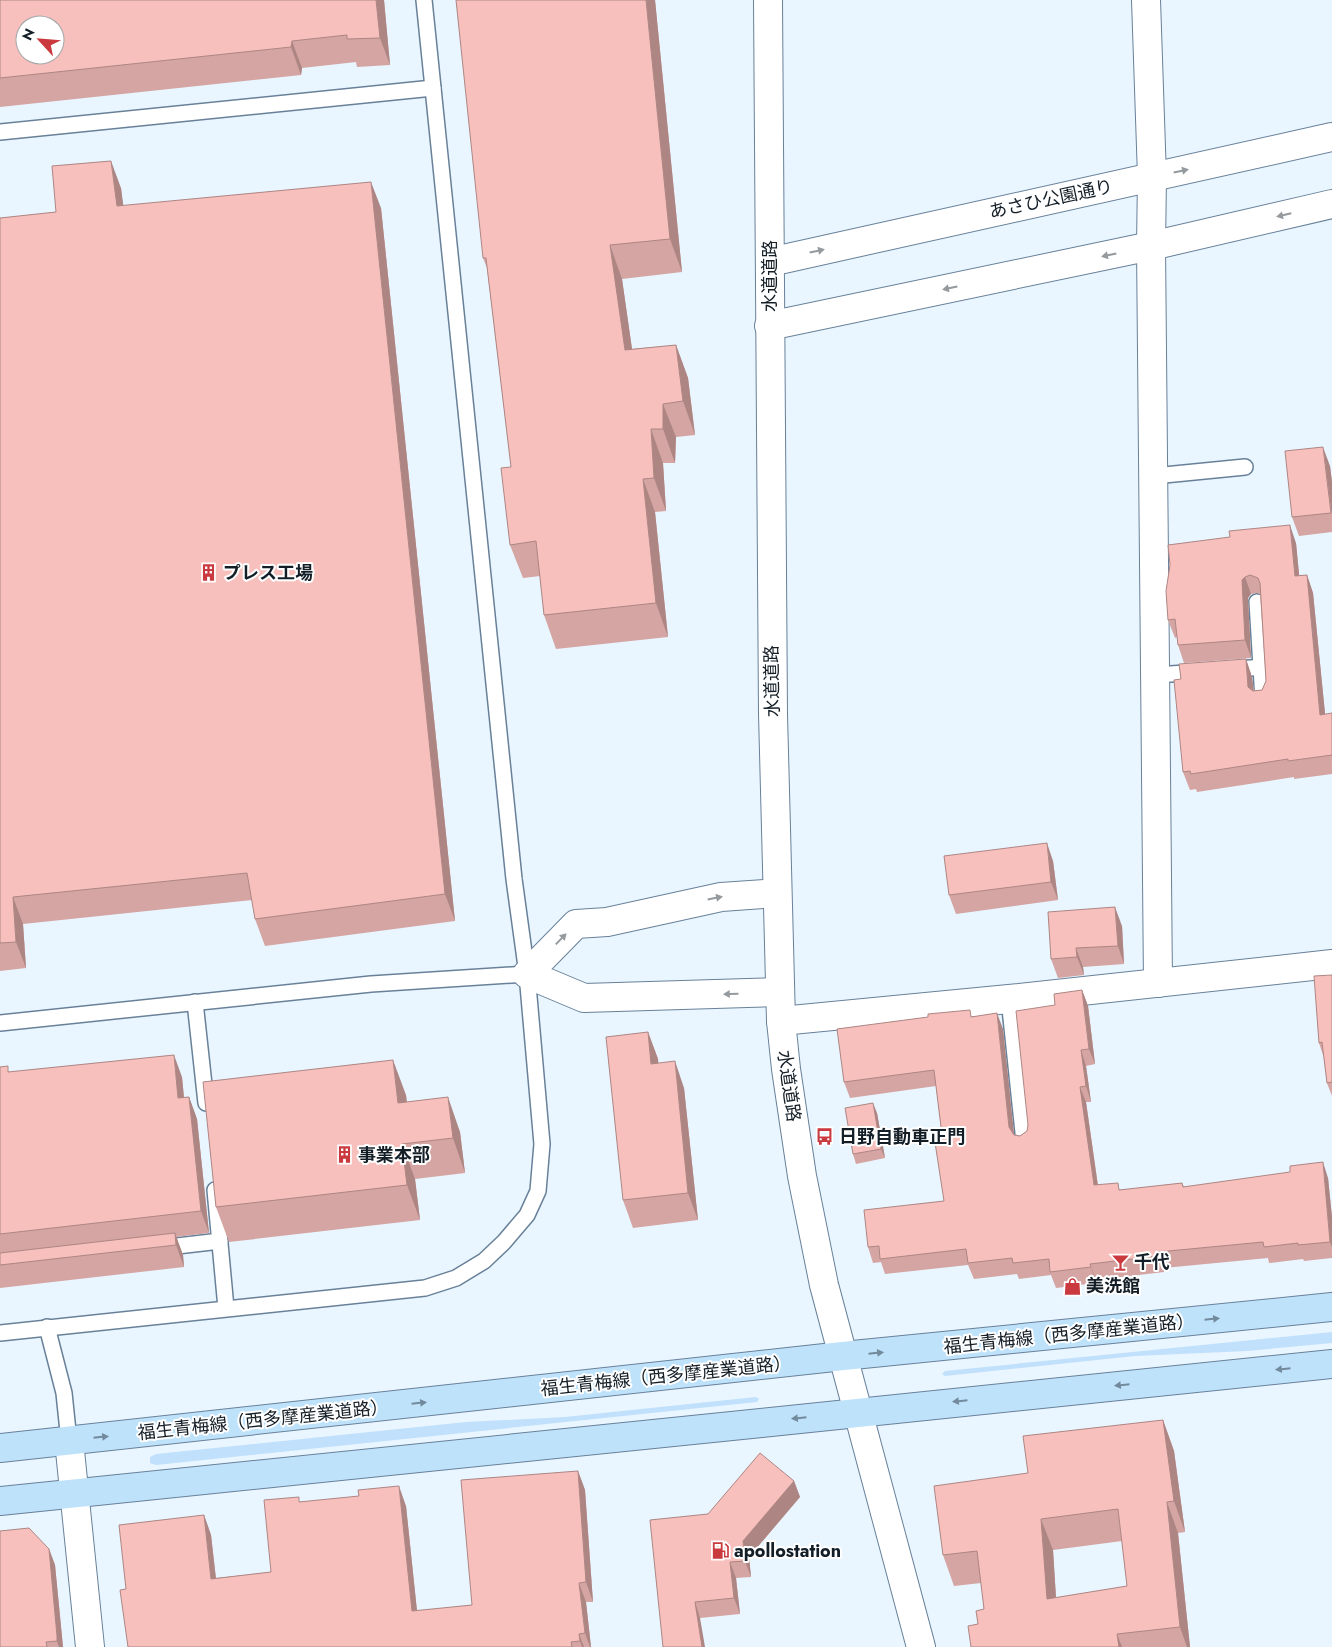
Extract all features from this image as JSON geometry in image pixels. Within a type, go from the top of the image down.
[{"type":"main road","name":"福生青梅線（西多摩産業道路）","points":[[0,1448],[843,1356],[1332,1307]]},
{"type":"main road","points":[[0,1501],[393,1463],[859,1412],[1332,1364]]},
{"type":"street","name":"水道道路","points":[[768,0],[773,714],[781,1021],[802,1176],[824,1285],[921,1647]]},
{"type":"street","points":[[1146,0],[1152,177],[1151,246],[1158,983]]},
{"type":"street","name":"あさひ公園通り","points":[[770,262],[1332,137]]},
{"type":"street","points":[[770,326],[1151,246],[1332,204]]},
{"type":"street","points":[[777,894],[721,897],[607,922],[576,924],[527,974],[584,998],[780,992]]},
{"type":"street","points":[[781,1021],[1009,999],[1332,964]]},
{"type":"street","points":[[69,1441],[90,1647]]},
{"type":"lane","points":[[0,1333],[425,1288],[456,1278],[484,1261],[504,1242],[527,1215],[538,1190],[542,1144],[527,974],[514,879],[424,0]]},
{"type":"lane","points":[[0,132],[433,88]]},
{"type":"lane","points":[[1154,476],[1245,467]]},
{"type":"lane","points":[[1257,602],[1263,700]]},
{"type":"lane","points":[[1155,675],[1262,667]]},
{"type":"lane","points":[[0,1023],[371,984],[527,974]]},
{"type":"lane","points":[[1009,999],[1024,1142]]},
{"type":"lane","points":[[195,1002],[207,1118]]},
{"type":"lane","points":[[213,1175],[226,1308]]},
{"type":"lane","points":[[144,1250],[220,1241]]},
{"type":"lane","points":[[47,1327],[64,1393],[69,1441]]},
{"type":"shaded area","points":[[1332,1332],[1332,1343],[1247,1351],[1135,1356],[945,1376],[942,1374],[945,1371]]},
{"type":"shaded area","points":[[756,1397],[759,1399],[757,1402],[156,1465],[150,1463],[150,1457],[156,1454],[466,1422],[565,1417]]},
{"type":"building","points":[[0,0],[376,0],[380,38],[347,39],[347,35],[292,41],[291,47],[0,78]]},
{"type":"building","points":[[456,0],[646,0],[670,239],[610,245],[625,350],[676,345],[683,401],[663,404],[663,429],[651,429],[654,478],[643,479],[656,603],[544,615],[536,541],[510,545],[501,468],[511,467],[486,258],[483,258]]},
{"type":"building","name":"プレス工場","points":[[111,161],[117,206],[371,182],[445,894],[255,919],[247,873],[13,897],[16,942],[0,943],[0,218],[56,212],[52,166]]},
{"type":"building","points":[[1323,447],[1331,513],[1292,517],[1285,451]]},
{"type":"building","points":[[1290,525],[1295,576],[1307,575],[1320,715],[1332,713],[1332,755],[1288,761],[1288,759],[1191,774],[1190,771],[1183,772],[1174,680],[1181,679],[1179,664],[1246,659],[1248,687],[1253,691],[1262,690],[1266,681],[1260,583],[1258,578],[1250,575],[1242,580],[1245,640],[1178,645],[1175,619],[1168,620],[1166,591],[1170,565],[1168,545],[1230,537],[1229,531]]},
{"type":"building","points":[[1047,843],[1051,882],[949,895],[944,856]]},
{"type":"building","points":[[1115,907],[1118,946],[1076,948],[1077,957],[1051,959],[1048,912]]},
{"type":"building","points":[[1332,975],[1332,1082],[1327,1083],[1322,1042],[1319,1043],[1314,976]]},
{"type":"building","points":[[1082,990],[1089,1049],[1081,1050],[1086,1086],[1080,1087],[1094,1185],[1118,1183],[1119,1190],[1182,1183],[1183,1187],[1290,1172],[1290,1166],[1323,1162],[1330,1242],[1264,1247],[1263,1242],[1158,1252],[1158,1256],[1090,1264],[1091,1267],[1050,1272],[1049,1259],[1013,1263],[1012,1258],[968,1263],[966,1249],[880,1259],[879,1246],[868,1247],[864,1210],[944,1201],[934,1136],[942,1135],[934,1070],[844,1082],[837,1029],[928,1017],[928,1014],[970,1010],[971,1017],[997,1013],[1009,1127],[1014,1135],[1020,1136],[1027,1131],[1028,1125],[1016,1011],[1055,1005],[1054,994]]},
{"type":"building","points":[[648,1032],[651,1064],[675,1061],[688,1193],[623,1200],[606,1037]]},
{"type":"building","points":[[174,1055],[178,1098],[189,1097],[201,1211],[0,1234],[0,1067],[8,1066],[8,1072]]},
{"type":"building","name":"事業本部","points":[[393,1060],[398,1103],[448,1097],[453,1138],[402,1144],[407,1185],[216,1207],[203,1082]]},
{"type":"building","points":[[873,1103],[881,1149],[853,1154],[845,1108]]},
{"type":"building","points":[[175,1233],[176,1245],[0,1265],[0,1253]]},
{"type":"building","points":[[1163,1420],[1174,1501],[1167,1502],[1180,1627],[1117,1634],[1119,1647],[971,1647],[968,1626],[978,1624],[976,1611],[984,1609],[977,1551],[943,1555],[934,1486],[1028,1473],[1023,1436]],"holes":[[[1118,1509],[1127,1586],[1047,1599],[1041,1519]]]},
{"type":"building","points":[[760,1453],[794,1481],[743,1541],[745,1561],[730,1562],[734,1598],[695,1602],[702,1647],[663,1647],[650,1520],[708,1514]]},
{"type":"building","points":[[578,1471],[586,1582],[579,1583],[585,1633],[579,1634],[580,1641],[571,1642],[572,1647],[128,1647],[120,1590],[126,1589],[119,1525],[204,1515],[211,1579],[271,1572],[264,1500],[299,1497],[299,1502],[359,1496],[358,1490],[399,1486],[412,1611],[472,1605],[461,1480]]},
{"type":"building","points":[[29,1528],[49,1549],[57,1641],[46,1642],[47,1647],[0,1647],[0,1531]]},
{"type":"place","name":"プレス工場","points":[[209,573]]},
{"type":"place","name":"日野自動車正門","points":[[825,1137]]},
{"type":"place","name":"事業本部","points":[[344,1155]]},
{"type":"place","name":"千代","points":[[1120,1262]]},
{"type":"place","name":"美洗館","points":[[1072,1286]]},
{"type":"place","name":"apollostation","points":[[720,1551]]}]
